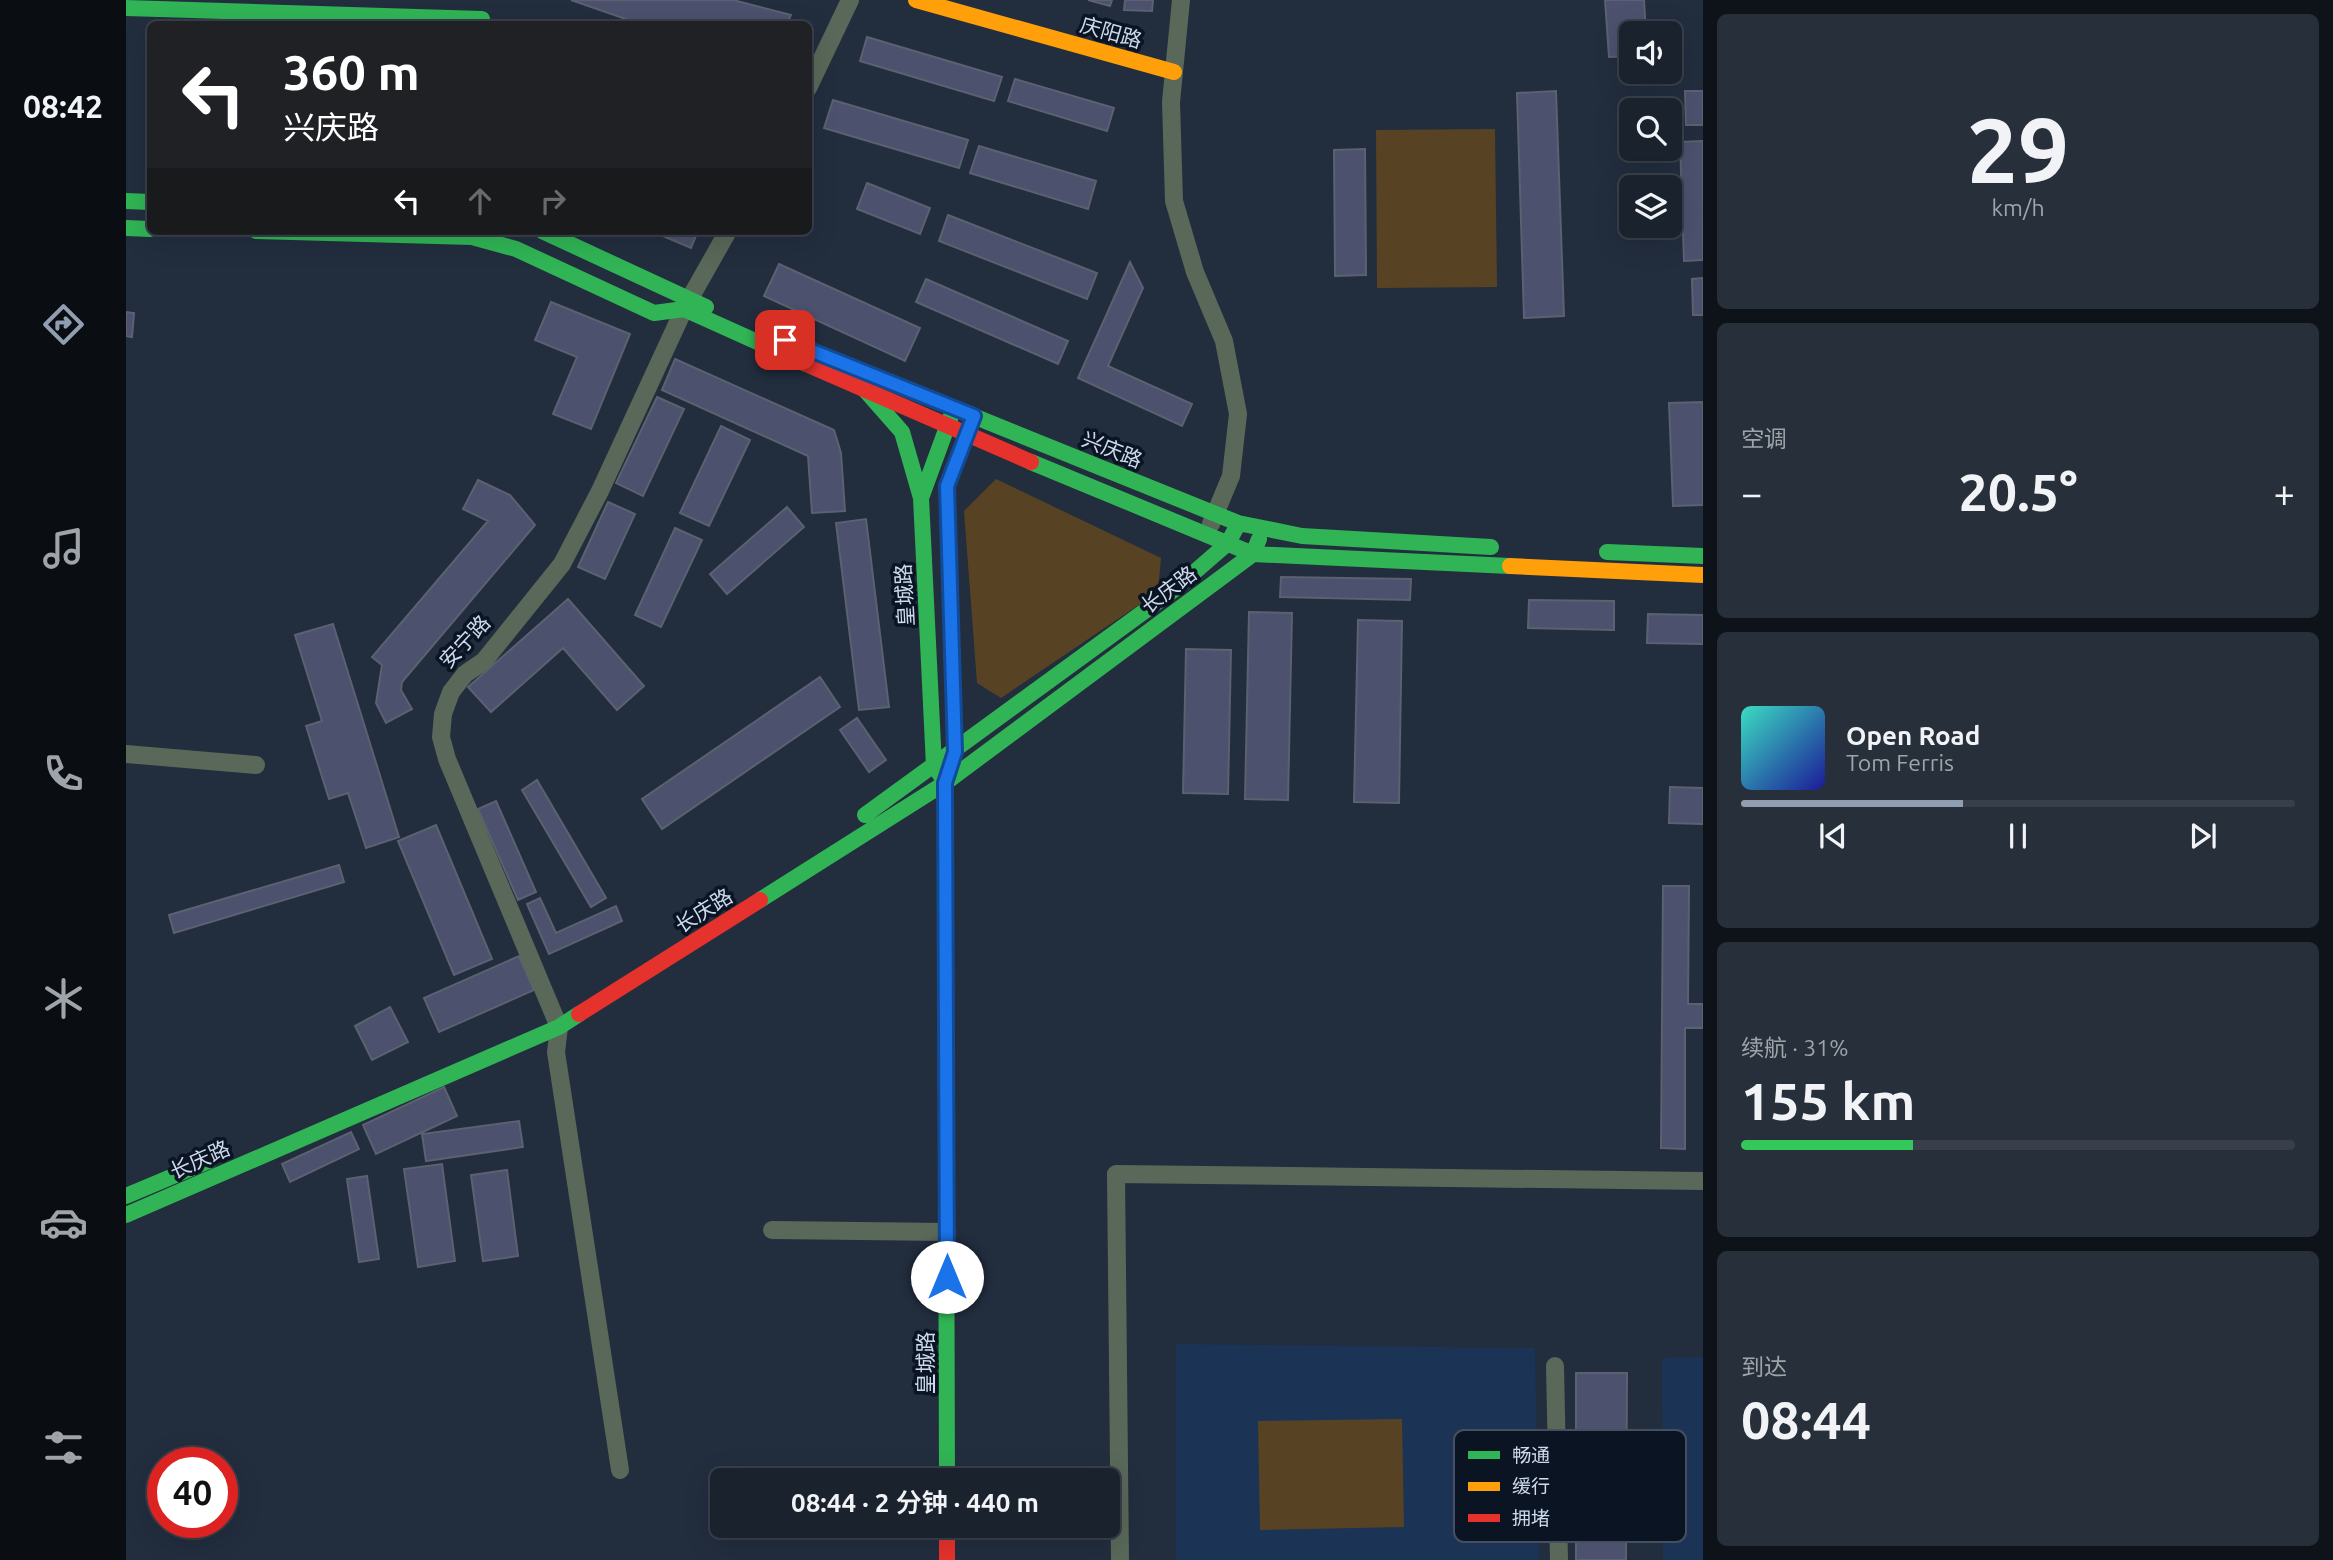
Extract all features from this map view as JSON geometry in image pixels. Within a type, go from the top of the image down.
[{"type":"main road","points":[[478,21],[482,0]]},
{"type":"main road","name":"庆阳路","points":[[916,0],[1174,72]]},
{"type":"main road","points":[[126,8],[453,21]]},
{"type":"main road","points":[[126,201],[147,202]]},
{"type":"main road","points":[[126,228],[147,229]]},
{"type":"main road","name":"兴庆路","points":[[400,235],[472,237],[516,249],[654,313],[686,305],[954,408],[1238,523],[1302,536],[1503,548]]},
{"type":"main road","name":"兴庆路","points":[[551,235],[668,288],[686,305],[864,389],[966,435],[1253,554]]},
{"type":"main road","points":[[864,389],[901,432],[921,498]]},
{"type":"main road","name":"皇城路","points":[[934,766],[921,498],[954,408]]},
{"type":"main road","name":"皇城路","points":[[947,1468],[945,783],[955,752],[947,486],[974,416]]},
{"type":"main road","points":[[126,1196],[556,1019],[850,826],[955,752],[1175,589],[1228,543],[1238,523]]},
{"type":"main road","points":[[1263,528],[1253,554],[1703,575]]},
{"type":"main road","points":[[1596,552],[1703,556]]},
{"type":"main road","name":"长庆路","points":[[126,1215],[556,1019],[945,783],[1253,554]]},
{"type":"main road","points":[[934,766],[945,783]]},
{"type":"main road","points":[[947,1538],[947,1560]]},
{"type":"street","points":[[812,80],[850,0]]},
{"type":"street","points":[[1181,0],[1171,102],[1174,201],[1195,272],[1224,341],[1238,414],[1231,476],[1207,534]]},
{"type":"street","name":"安宁路","points":[[556,1019],[447,759],[442,737],[443,714],[451,692],[465,674],[484,661],[562,564],[600,491],[686,305],[727,235]]},
{"type":"street","points":[[126,754],[256,765]]},
{"type":"street","points":[[556,1019],[555,1052],[621,1470]]},
{"type":"street","points":[[1120,1560],[1116,1174],[1703,1181]]},
{"type":"street","points":[[772,1230],[947,1232]]},
{"type":"street","points":[[1555,1366],[1556,1430]]},
{"type":"street","points":[[1559,1542],[1559,1560]]},
{"type":"shaded area","points":[[1495,129],[1497,287],[1377,288],[1376,130]]},
{"type":"shaded area","points":[[996,479],[1161,558],[1158,592],[1001,698],[977,683],[964,511]]},
{"type":"shaded area","points":[[1176,1344],[1535,1348],[1537,1430],[1454,1430],[1454,1542],[1539,1542],[1539,1560],[1176,1560]]},
{"type":"shaded area","points":[[1703,1357],[1703,1560],[1663,1560],[1663,1542],[1686,1542],[1686,1430],[1662,1430],[1662,1358]]},
{"type":"shaded area","points":[[1402,1419],[1404,1527],[1260,1530],[1258,1421]]},
{"type":"building","points":[[571,0],[733,0],[791,15],[788,21],[631,21]]},
{"type":"building","points":[[1088,0],[1112,0],[1110,6]]},
{"type":"building","points":[[1125,0],[1153,0],[1152,11],[1124,10]]},
{"type":"building","points":[[1605,0],[1644,0],[1645,21],[1619,21],[1619,57],[1609,57]]},
{"type":"building","points":[[867,37],[1002,77],[994,101],[860,61]]},
{"type":"building","points":[[1015,79],[1114,108],[1107,131],[1008,101]]},
{"type":"building","points":[[1556,91],[1564,316],[1524,318],[1517,93]]},
{"type":"building","points":[[1685,91],[1703,91],[1703,125],[1686,125]]},
{"type":"building","points":[[833,100],[968,140],[959,168],[824,128]]},
{"type":"building","points":[[1703,141],[1703,260],[1684,261],[1682,142]]},
{"type":"building","points":[[979,146],[1096,181],[1088,209],[970,173]]},
{"type":"building","points":[[1365,149],[1366,275],[1335,276],[1334,150]]},
{"type":"building","points":[[867,183],[930,208],[920,234],[857,209]]},
{"type":"building","points":[[948,215],[1097,273],[1087,299],[939,241]]},
{"type":"building","points":[[660,235],[696,235],[691,248]]},
{"type":"building","points":[[1130,262],[1143,288],[1108,366],[1192,404],[1182,426],[1078,378]]},
{"type":"building","points":[[779,264],[920,328],[905,361],[764,296]]},
{"type":"building","points":[[1703,278],[1703,315],[1693,315],[1692,279]]},
{"type":"building","points":[[926,279],[1068,341],[1058,364],[916,302]]},
{"type":"building","points":[[551,302],[630,334],[591,429],[553,414],[577,357],[535,340]]},
{"type":"building","points":[[126,312],[134,313],[132,337],[126,336]]},
{"type":"building","points":[[675,359],[834,430],[841,453],[845,511],[812,513],[808,456],[662,390]]},
{"type":"building","points":[[657,397],[684,409],[643,496],[616,483]]},
{"type":"building","points":[[1703,402],[1703,505],[1673,506],[1669,403]]},
{"type":"building","points":[[721,426],[750,440],[709,526],[680,513]]},
{"type":"building","points":[[478,480],[510,495],[535,525],[402,682],[401,690],[412,709],[386,723],[376,703],[382,665],[372,657],[488,521],[463,509]]},
{"type":"building","points":[[608,502],[635,514],[605,579],[578,567]]},
{"type":"building","points":[[787,507],[804,527],[727,594],[710,574]]},
{"type":"building","points":[[866,519],[889,707],[859,710],[836,523]]},
{"type":"building","points":[[675,528],[702,540],[661,627],[635,615]]},
{"type":"building","points":[[1281,577],[1411,579],[1410,600],[1280,597]]},
{"type":"building","points":[[568,599],[644,686],[617,710],[563,648],[491,712],[468,687]]},
{"type":"building","points":[[1529,600],[1614,601],[1614,630],[1528,628]]},
{"type":"building","points":[[1249,612],[1292,613],[1288,800],[1245,799]]},
{"type":"building","points":[[1648,614],[1703,615],[1703,644],[1647,643]]},
{"type":"building","points":[[1358,620],[1402,621],[1399,803],[1354,802]]},
{"type":"building","points":[[333,624],[399,837],[366,848],[348,793],[329,799],[306,726],[322,721],[295,635]]},
{"type":"building","points":[[1186,649],[1231,650],[1228,794],[1183,793]]},
{"type":"building","points":[[820,677],[840,707],[662,829],[642,799]]},
{"type":"building","points":[[857,718],[886,760],[869,772],[840,730]]},
{"type":"building","points":[[537,780],[606,898],[591,907],[522,790]]},
{"type":"building","points":[[1670,787],[1703,788],[1703,824],[1669,823]]},
{"type":"building","points":[[496,801],[536,892],[518,900],[478,809]]},
{"type":"building","points":[[436,825],[492,959],[454,975],[398,841]]},
{"type":"building","points":[[339,865],[344,882],[174,933],[169,915]]},
{"type":"building","points":[[1663,886],[1689,886],[1688,1004],[1703,1004],[1703,1028],[1685,1028],[1685,1149],[1661,1148]]},
{"type":"building","points":[[540,898],[556,933],[616,906],[622,921],[549,954],[527,904]]},
{"type":"building","points":[[519,956],[534,990],[439,1032],[424,998]]},
{"type":"building","points":[[390,1007],[408,1042],[372,1060],[355,1026]]},
{"type":"building","points":[[444,1087],[457,1116],[376,1154],[363,1125]]},
{"type":"building","points":[[519,1121],[523,1147],[426,1161],[422,1134]]},
{"type":"building","points":[[351,1132],[359,1149],[290,1182],[282,1164]]},
{"type":"building","points":[[442,1164],[455,1261],[418,1267],[404,1169]]},
{"type":"building","points":[[507,1170],[518,1256],[483,1261],[471,1175]]},
{"type":"building","points":[[367,1176],[379,1259],[359,1262],[347,1179]]},
{"type":"building","points":[[1576,1373],[1627,1373],[1627,1430],[1576,1430]]},
{"type":"building","points":[[1576,1542],[1626,1542],[1626,1560],[1576,1560]]},
{"type":"traffic: fast","points":[[126,8],[482,19]]},
{"type":"traffic: fast","points":[[126,201],[147,202]]},
{"type":"traffic: fast","points":[[126,228],[147,229]]},
{"type":"traffic: fast","points":[[400,235],[472,237],[516,249],[654,313],[684,309],[806,364]]},
{"type":"traffic: fast","points":[[551,235],[706,307]]},
{"type":"traffic: fast","points":[[894,384],[1238,523],[1302,536],[1491,547]]},
{"type":"traffic: fast","points":[[865,390],[902,432],[921,498]]},
{"type":"traffic: fast","points":[[941,776],[934,766],[921,498],[954,408]]},
{"type":"traffic: fast","points":[[1031,462],[1253,554],[1510,566]]},
{"type":"traffic: fast","points":[[865,815],[1175,589],[1228,543],[1236,528]]},
{"type":"traffic: fast","points":[[760,900],[945,783],[1253,554],[1259,539]]},
{"type":"traffic: fast","points":[[1607,552],[1703,556]]},
{"type":"traffic: fast","points":[[947,1468],[945,783],[955,752],[952,661]]},
{"type":"traffic: fast","points":[[126,1215],[559,1027],[579,1014]]},
{"type":"traffic: fast","points":[[126,1196],[209,1161]]},
{"type":"traffic: slow","points":[[916,0],[1174,72]]},
{"type":"traffic: slow","points":[[952,661],[947,486],[974,416]]},
{"type":"traffic: slow","points":[[1510,566],[1703,575]]},
{"type":"traffic: jam","points":[[806,364],[1031,462]]},
{"type":"traffic: jam","points":[[579,1014],[760,900]]},
{"type":"traffic: jam","points":[[947,1538],[947,1560]]},
{"type":"route","points":[[785,340],[974,416],[947,486],[955,752],[945,783],[947,1277]]}]
